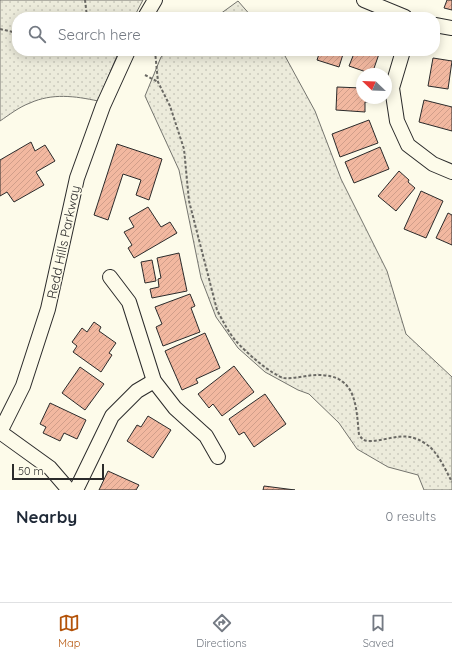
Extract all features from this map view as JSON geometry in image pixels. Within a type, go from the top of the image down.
[{"type":"street","points":[[148,12],[155,0]]},
{"type":"street","points":[[364,0],[393,12]]},
{"type":"street","points":[[440,25],[452,28]]},
{"type":"street","name":"Redd Hills Parkway","points":[[0,432],[23,386],[48,309],[77,178],[103,106],[126,56]]},
{"type":"street","points":[[402,56],[392,88],[397,121],[408,145],[433,164],[452,172]]},
{"type":"street","points":[[110,277],[129,302],[154,381],[175,408],[206,436],[218,457]]},
{"type":"street","points":[[76,490],[112,416],[137,391],[154,381]]},
{"type":"street","points":[[0,432],[50,468],[69,490]]},
{"type":"path","points":[[84,0],[86,12]]},
{"type":"path","points":[[0,29],[12,32]]},
{"type":"path","points":[[155,56],[158,82],[170,106],[184,149],[189,201],[218,310],[224,324],[236,342],[273,373],[283,378],[330,375],[342,381],[351,390],[357,406],[359,436],[363,440],[369,441],[400,436],[414,438],[426,444],[436,454],[452,482]]},
{"type":"path","points":[[145,75],[158,82]]},
{"type":"shaded area","points":[[0,0],[143,0],[137,12],[12,12],[12,56],[117,56],[98,101],[64,96],[47,98],[22,107],[0,121]]},
{"type":"shaded area","points":[[238,1],[248,12],[223,12]]},
{"type":"shaded area","points":[[285,56],[315,111],[341,179],[387,271],[406,334],[452,377],[452,490],[424,490],[418,475],[388,467],[357,449],[339,423],[309,394],[298,390],[265,372],[238,348],[216,317],[201,278],[179,170],[145,96],[161,57]]},
{"type":"building","points":[[447,0],[452,0],[452,10],[444,8]]},
{"type":"building","points":[[318,56],[342,56],[339,67],[317,60]]},
{"type":"building","points":[[353,56],[378,56],[374,68],[356,68],[349,66]]},
{"type":"building","points":[[433,58],[452,61],[448,89],[428,86]]},
{"type":"building","points":[[337,87],[356,88],[356,104],[365,104],[365,112],[336,110]]},
{"type":"building","points":[[424,100],[452,107],[452,131],[419,122]]},
{"type":"building","points":[[369,120],[378,143],[340,157],[332,134]]},
{"type":"building","points":[[31,142],[35,151],[45,145],[55,161],[36,172],[44,185],[14,202],[7,192],[0,196],[0,160]]},
{"type":"building","points":[[117,144],[162,159],[149,200],[136,195],[141,180],[123,174],[108,220],[94,215]]},
{"type":"building","points":[[380,147],[389,169],[354,183],[345,162]]},
{"type":"building","points":[[399,171],[415,188],[396,211],[378,196]]},
{"type":"building","points":[[421,191],[443,201],[426,238],[404,229]]},
{"type":"building","points":[[148,207],[161,227],[170,222],[177,233],[134,258],[128,248],[132,245],[124,232],[134,227],[129,218]]},
{"type":"building","points":[[448,213],[452,215],[452,245],[436,238]]},
{"type":"building","points":[[179,253],[187,291],[152,298],[150,289],[159,287],[158,279],[161,278],[157,258]]},
{"type":"building","points":[[152,260],[156,281],[145,283],[141,262]]},
{"type":"building","points":[[190,294],[195,306],[191,308],[200,332],[163,346],[156,327],[162,324],[155,307]]},
{"type":"building","points":[[94,322],[101,327],[99,331],[116,343],[109,353],[112,355],[101,372],[73,352],[77,346],[72,342],[82,328],[87,332]]},
{"type":"building","points":[[205,333],[220,368],[196,379],[198,383],[182,390],[165,351]]},
{"type":"building","points":[[234,366],[254,392],[222,416],[213,404],[209,408],[198,394]]},
{"type":"building","points":[[80,367],[104,384],[85,410],[62,393]]},
{"type":"building","points":[[265,394],[286,424],[254,447],[244,432],[239,435],[229,419]]},
{"type":"building","points":[[50,403],[86,420],[77,439],[64,433],[60,441],[43,433],[46,427],[40,424]]},
{"type":"building","points":[[148,416],[171,430],[153,458],[127,441],[137,425],[141,427]]},
{"type":"building","points":[[108,471],[139,485],[136,490],[99,490]]},
{"type":"building","points":[[264,486],[295,490],[263,490]]}]
